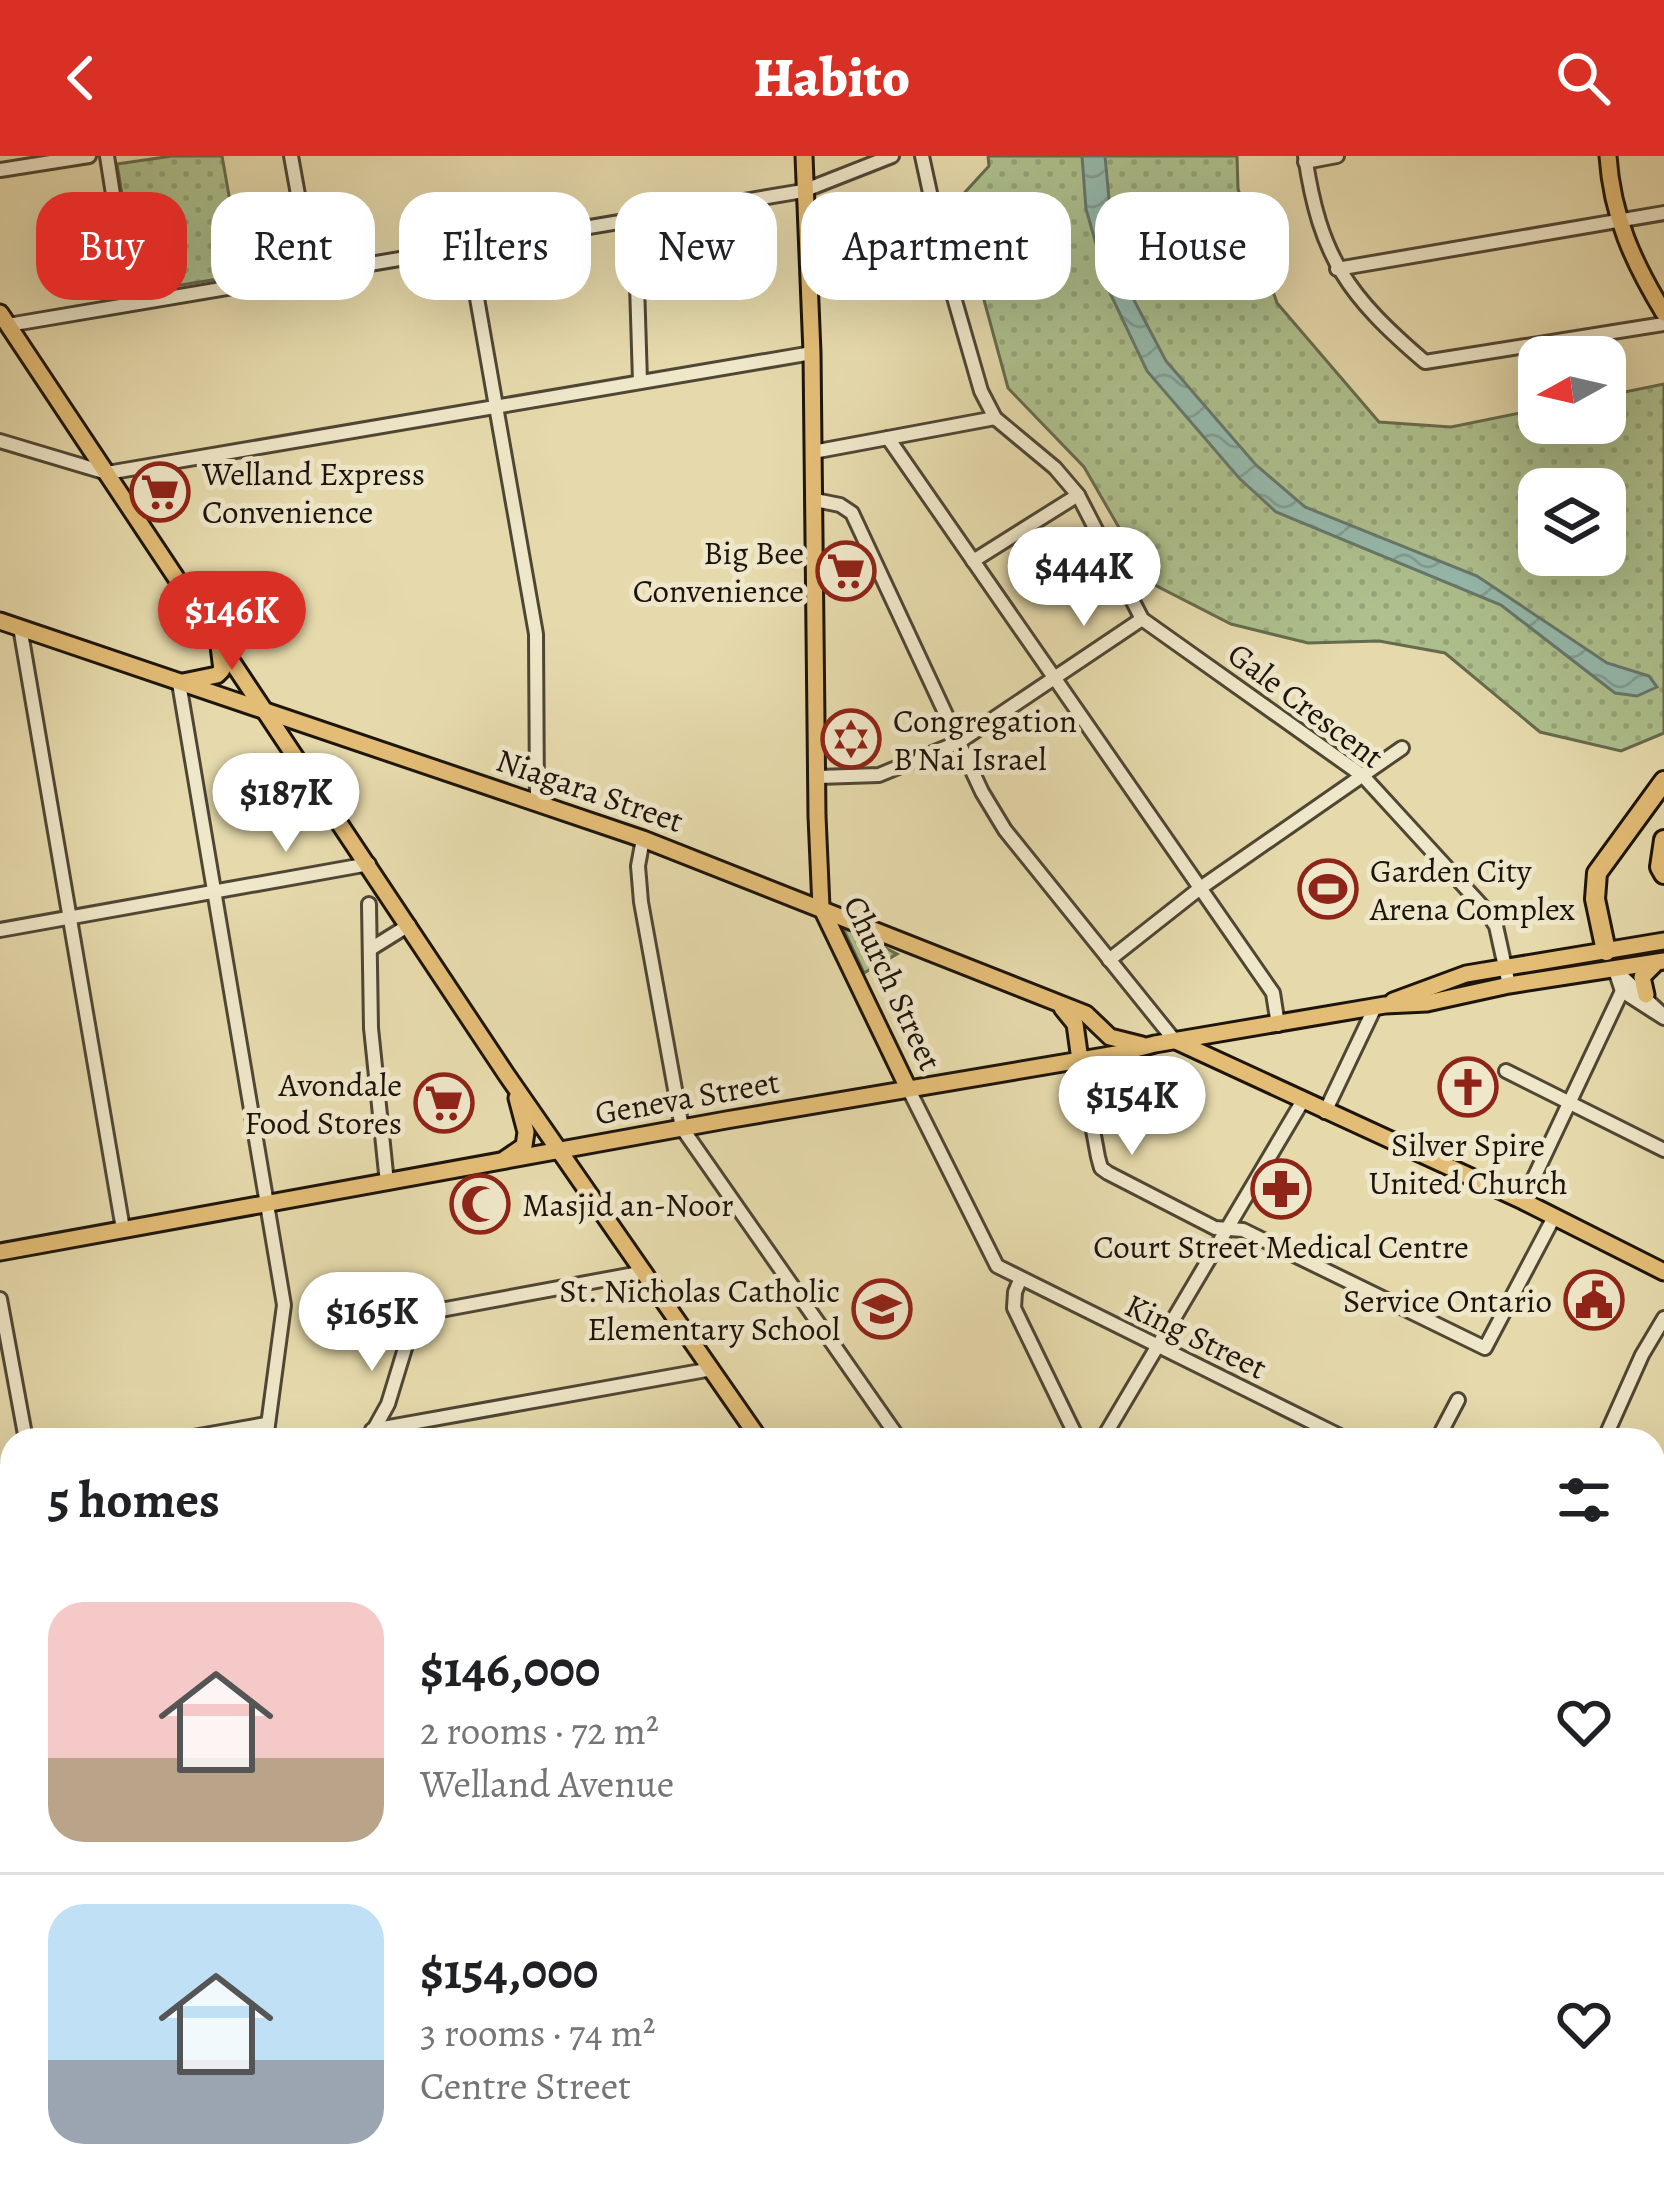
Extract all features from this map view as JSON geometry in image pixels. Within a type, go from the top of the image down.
[{"type":"highway","points":[[1606,951],[1595,899],[1597,873],[1664,781]]},
{"type":"highway","points":[[1664,840],[1660,867],[1664,874]]},
{"type":"main road","name":"Church Street","points":[[804,156],[821,907],[908,1088]]},
{"type":"main road","points":[[1608,156],[1618,220],[1634,263],[1664,313]]},
{"type":"main road","points":[[4,319],[506,1074],[752,1428]]},
{"type":"main road","name":"Niagara Street","points":[[0,621],[643,839],[1086,1014],[1110,1037],[1145,1046]]},
{"type":"main road","points":[[179,683],[222,670],[214,632]]},
{"type":"main road","name":"Geneva Street","points":[[1380,1006],[1427,986],[1505,966],[1664,941]]},
{"type":"main road","points":[[1606,951],[1615,970]]},
{"type":"main road","points":[[1646,995],[1641,983],[1644,972],[1663,961]]},
{"type":"main road","name":"Geneva Street","points":[[0,1252],[1145,1046],[1663,961]]},
{"type":"main road","points":[[1059,1006],[1075,1024],[1080,1060]]},
{"type":"main road","points":[[1175,1041],[1664,1272]]},
{"type":"main road","points":[[500,1163],[524,1146],[526,1132],[506,1074]]},
{"type":"street","points":[[0,170],[89,156]]},
{"type":"street","points":[[107,156],[130,303]]},
{"type":"street","points":[[291,156],[298,192]]},
{"type":"street","points":[[777,195],[802,191],[892,156]]},
{"type":"street","name":"Gale Crescent","points":[[922,156],[949,280],[994,418],[1054,468],[1078,495],[1142,619],[1363,776],[1483,907],[1496,926],[1509,985]]},
{"type":"street","points":[[1337,156],[1305,159],[1319,232],[1336,269],[1378,321],[1425,362],[1664,324]]},
{"type":"street","points":[[1336,269],[1664,213]]},
{"type":"street","points":[[4,319],[211,289]]},
{"type":"street","points":[[477,300],[536,634],[537,802]]},
{"type":"street","points":[[637,300],[640,381]]},
{"type":"street","points":[[0,440],[106,473],[812,353]]},
{"type":"street","points":[[813,452],[994,418]]},
{"type":"street","points":[[888,438],[1273,993],[1278,1025]]},
{"type":"street","points":[[973,561],[1078,495]]},
{"type":"street","points":[[815,500],[852,513],[1005,830],[1175,1041]]},
{"type":"street","points":[[818,777],[879,775],[959,742],[1142,619]]},
{"type":"street","points":[[20,627],[123,1229]]},
{"type":"street","points":[[179,683],[284,1305],[265,1428]]},
{"type":"street","points":[[1109,960],[1198,889],[1402,748]]},
{"type":"street","points":[[643,839],[638,866],[640,902],[682,1128],[892,1428]]},
{"type":"street","points":[[0,930],[369,864]]},
{"type":"street","points":[[368,904],[371,1028],[387,1183]]},
{"type":"street","points":[[372,948],[409,925]]},
{"type":"street","points":[[1615,970],[1622,991],[1664,1017]]},
{"type":"street","points":[[1615,970],[1664,1017]]},
{"type":"street","points":[[1522,1201],[1622,991]]},
{"type":"street","points":[[1325,1112],[1380,1006]]},
{"type":"street","points":[[1080,1060],[1101,1168],[1215,1228],[1243,1230],[1485,1348],[1553,1216]]},
{"type":"street","points":[[1505,1071],[1664,1150]]},
{"type":"street","name":"Church Street","points":[[908,1088],[992,1260],[1021,1280]]},
{"type":"street","points":[[1109,1428],[1302,1102]]},
{"type":"street","points":[[374,1428],[388,1404],[419,1314],[645,1272]]},
{"type":"street","points":[[1021,1280],[1015,1308],[1072,1428]]},
{"type":"street","name":"King Street","points":[[1021,1280],[1323,1428]]},
{"type":"street","points":[[0,1299],[24,1428]]},
{"type":"street","points":[[1609,1428],[1664,1318]]},
{"type":"street","points":[[406,1428],[712,1369]]},
{"type":"street","points":[[1443,1428],[1458,1400]]},
{"type":"green space","points":[[172,156],[222,156],[228,192],[211,192],[211,280],[187,284],[187,192],[122,192],[117,164]]},
{"type":"green space","points":[[988,156],[1237,156],[1239,192],[1095,192],[1095,300],[1276,300],[1379,422],[1451,427],[1518,413],[1518,444],[1626,444],[1626,392],[1664,384],[1664,733],[1621,751],[1540,732],[1445,653],[1379,641],[1308,643],[1231,624],[1151,583],[1084,467],[1008,388],[984,300],[1071,300],[1071,192],[965,192],[989,166]]},
{"type":"green space","points":[[841,924],[897,954],[864,973]]},
{"type":"water","points":[[1082,156],[1105,156],[1108,192],[1095,192],[1095,240],[1086,209]]},
{"type":"water","points":[[1113,300],[1134,300],[1166,361],[1256,465],[1305,507],[1477,576],[1607,663],[1649,676],[1657,687],[1637,696],[1615,693],[1501,605],[1276,512],[1239,478],[1147,371]]},
{"type":"place","name":"Welland Express Convenience","points":[[160,492]]},
{"type":"place","name":"Big Bee Convenience","points":[[846,571]]},
{"type":"place","name":"Congregation B'Nai Israel","points":[[851,739]]},
{"type":"place","name":"Garden City Arena Complex","points":[[1328,889]]},
{"type":"place","name":"Silver Spire United Church","points":[[1468,1087]]},
{"type":"place","name":"Avondale Food Stores","points":[[444,1103]]},
{"type":"place","name":"Court Street Medical Centre","points":[[1281,1189]]},
{"type":"place","name":"Masjid an-Noor","points":[[480,1204]]},
{"type":"place","name":"Service Ontario","points":[[1594,1300]]},
{"type":"place","name":"St. Nicholas Catholic Elementary School","points":[[882,1309]]}]
